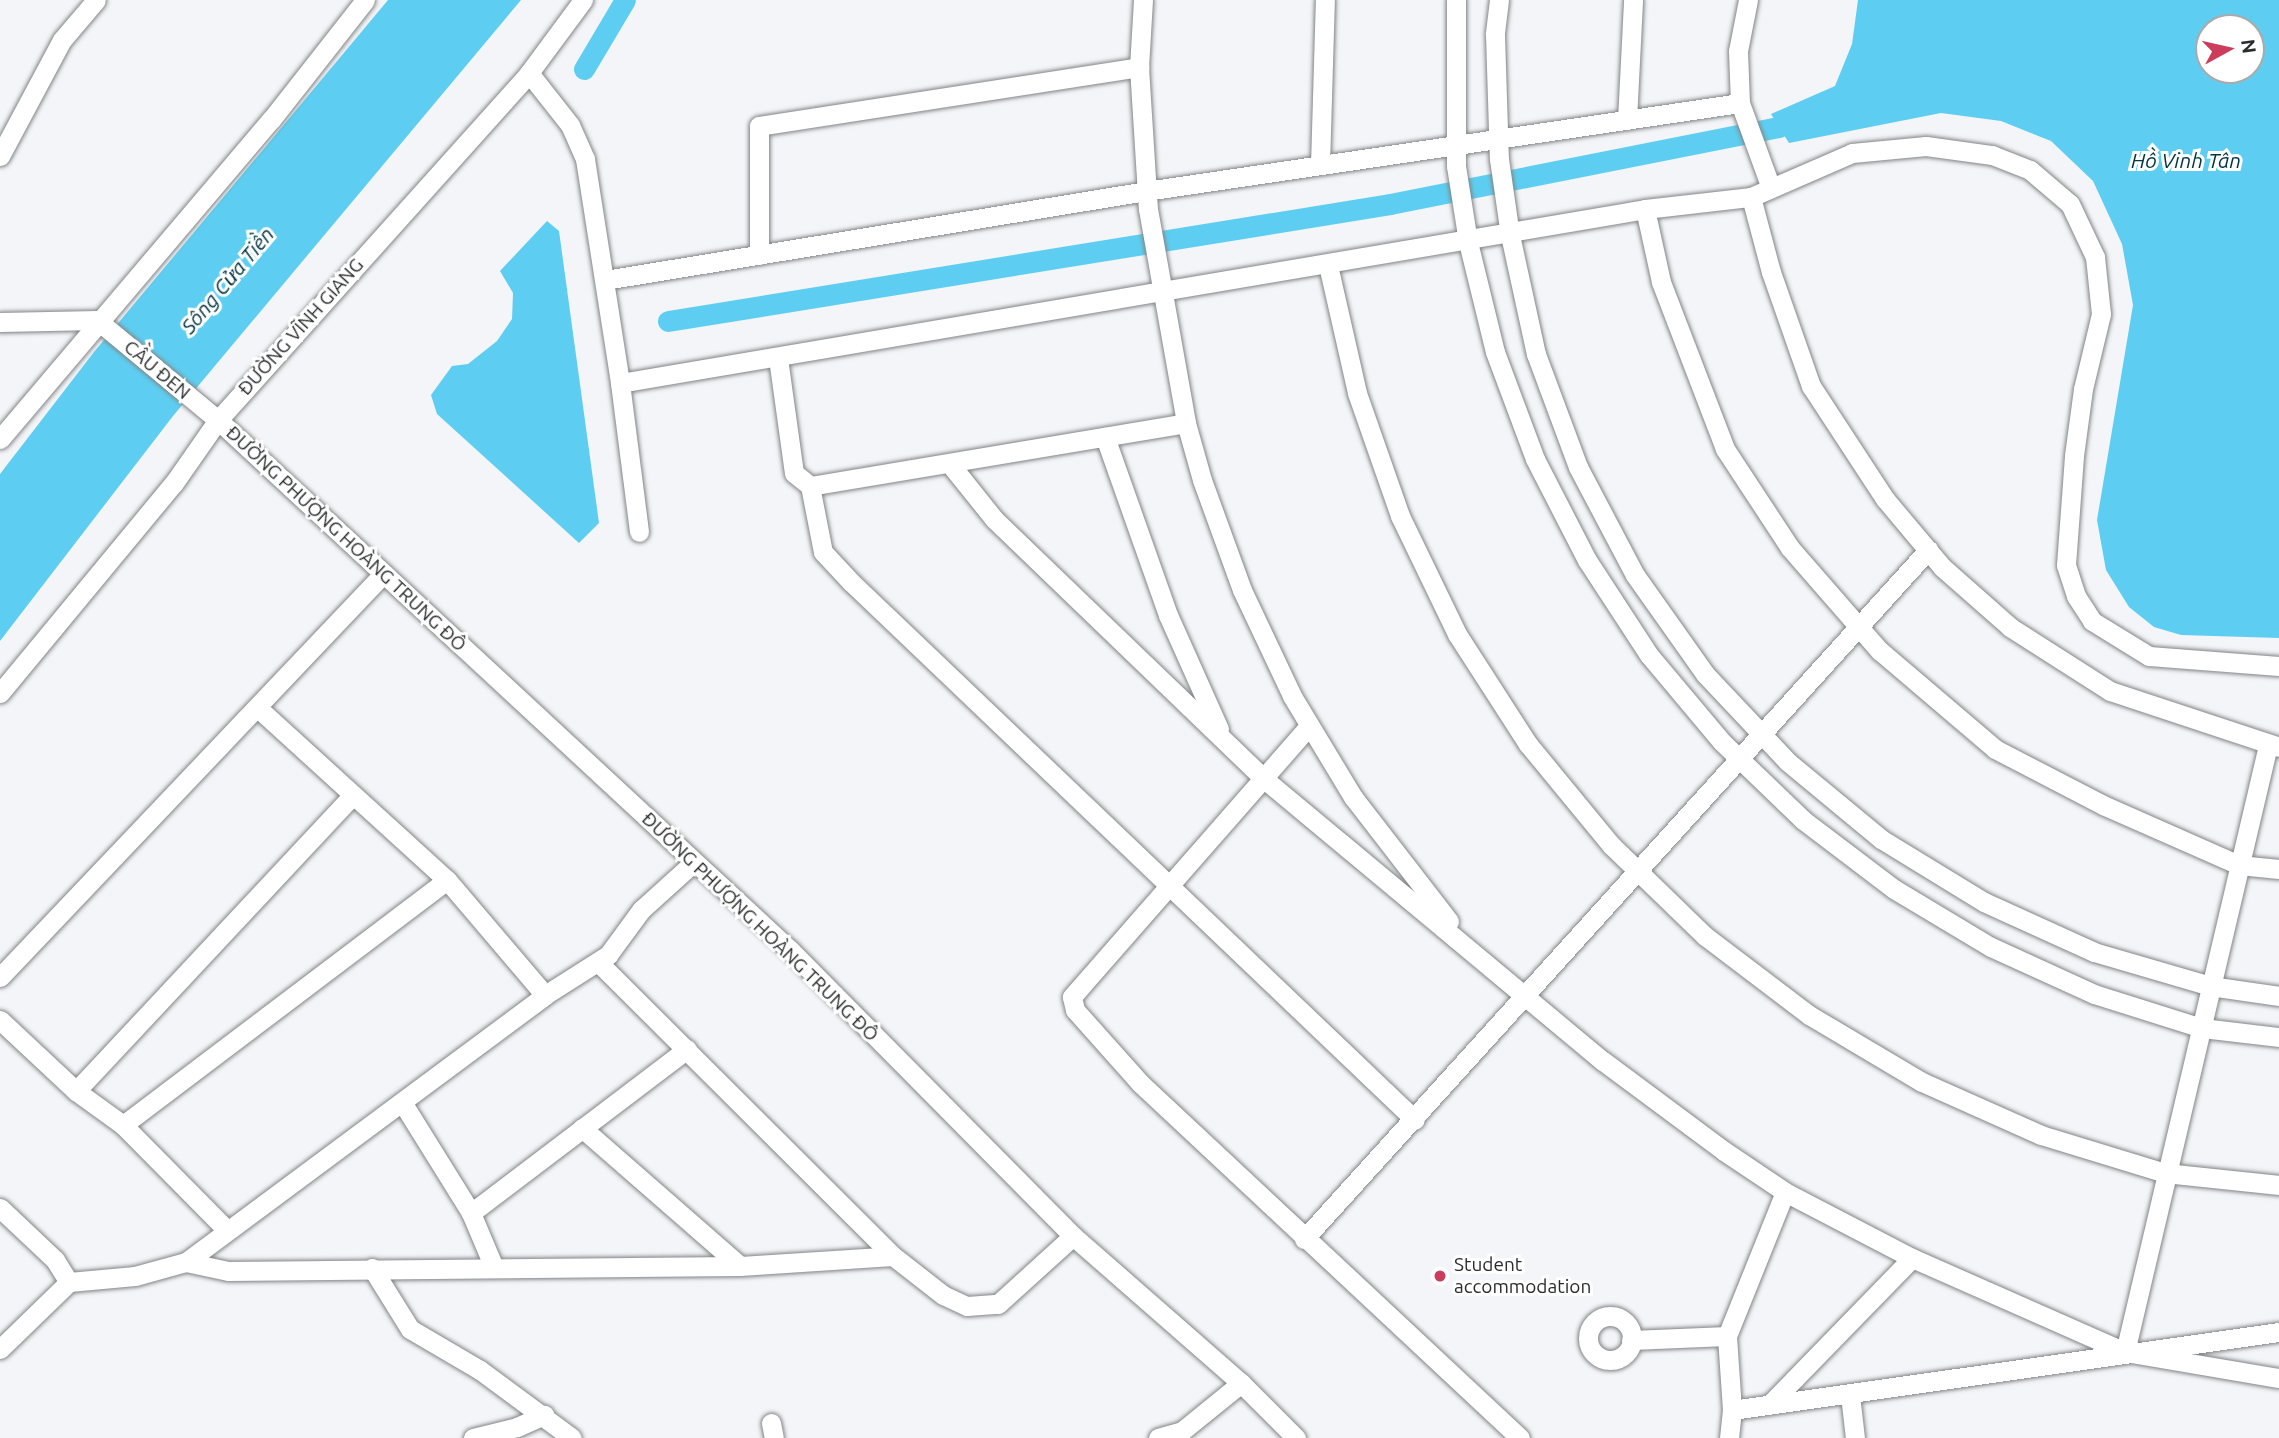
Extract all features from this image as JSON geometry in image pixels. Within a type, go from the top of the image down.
[{"type":"street","points":[[0,156],[62,40],[96,0]]},
{"type":"street","name":"ĐƯỜNG VĨNH GIANG","points":[[0,693],[174,483],[218,420],[529,72],[583,0]]},
{"type":"street","points":[[1143,0],[1139,67],[1147,200],[1160,292],[1186,423],[1242,590],[1309,726],[1387,845],[1502,978]]},
{"type":"street","points":[[1320,165],[1325,0]]},
{"type":"street","points":[[1456,0],[1456,166],[1468,242],[1495,352],[1535,459],[1587,560],[1649,655],[1740,760],[1804,820],[1894,889],[1991,947],[2094,993],[2202,1028],[2279,1037]]},
{"type":"street","points":[[1499,0],[1495,35],[1499,159],[1510,235],[1536,354],[1578,467],[1635,575],[1705,674],[1788,762],[1881,839],[1984,902],[2094,952],[2210,986],[2279,996]]},
{"type":"street","points":[[1627,120],[1633,0]]},
{"type":"street","points":[[1748,0],[1738,51],[1742,110],[1764,163],[1771,188]]},
{"type":"street","points":[[0,439],[97,320],[271,120],[353,4]]},
{"type":"street","points":[[759,255],[759,126],[1139,67]]},
{"type":"street","points":[[529,72],[579,141],[590,179],[639,532]]},
{"type":"street","points":[[605,280],[759,255],[1147,200],[1320,165],[1627,120],[1742,110]]},
{"type":"street","points":[[620,383],[1510,235],[1645,209],[1751,197],[1852,153],[1926,146],[1993,155],[2030,170],[2070,205],[2095,257],[2101,314],[2083,389],[2074,456],[2066,565],[2076,596],[2092,621],[2149,656],[2279,666]]},
{"type":"street","points":[[1751,197],[1771,272],[1811,386],[1885,499],[1928,550],[2010,627],[2110,691],[2273,746],[2239,865],[2125,1352]]},
{"type":"street","points":[[1645,209],[1661,282],[1725,449],[1790,548],[1880,651],[1995,749],[2104,805],[2239,865],[2279,869]]},
{"type":"street","points":[[1328,265],[1357,393],[1391,491],[1457,634],[1528,744],[1637,870],[1705,936],[1809,1016],[1922,1082],[2041,1135],[2165,1173],[2279,1185]]},
{"type":"street","points":[[0,322],[97,320]]},
{"type":"street","name":"CẦU ĐEN","points":[[97,320],[218,420]]},
{"type":"street","points":[[778,358],[794,473],[810,486],[823,552],[1415,1120]]},
{"type":"street","name":"ĐƯỜNG PHƯỢNG HOÀNG TRUNG ĐÔ","points":[[218,420],[693,863],[790,950],[1073,1236],[1241,1383],[1296,1438]]},
{"type":"street","points":[[810,486],[1186,423]]},
{"type":"street","points":[[1105,437],[1168,615],[1226,742]]},
{"type":"street","points":[[950,464],[994,519],[1263,778],[1603,1061],[1785,1192],[1912,1258],[2125,1352],[2279,1378]]},
{"type":"street","points":[[1304,1239],[1526,998],[1637,870],[1740,760],[1928,550]]},
{"type":"street","points":[[0,977],[259,709],[384,573]]},
{"type":"street","points":[[259,709],[447,880],[545,995]]},
{"type":"street","points":[[1309,726],[1072,997],[1076,1010],[1140,1083],[1520,1438]]},
{"type":"street","points":[[76,1091],[353,795]]},
{"type":"street","points":[[0,1349],[69,1282],[135,1276],[186,1262],[545,995],[598,962],[615,947],[641,909],[693,863]]},
{"type":"street","points":[[123,1125],[447,880]]},
{"type":"street","points":[[598,962],[893,1256],[943,1295],[967,1306],[982,1307],[1012,1294],[1073,1236]]},
{"type":"street","points":[[0,1020],[76,1091],[123,1125],[227,1230]]},
{"type":"street","points":[[471,1213],[687,1049]]},
{"type":"street","points":[[402,1102],[471,1213],[493,1265]]},
{"type":"street","points":[[582,1128],[740,1266]]},
{"type":"street","points":[[1729,1438],[1732,1410],[1727,1336],[1785,1192]]},
{"type":"street","points":[[2,1214],[55,1261],[69,1282]]},
{"type":"street","points":[[186,1262],[228,1270],[493,1265],[740,1266],[893,1256]]},
{"type":"street","points":[[1769,1405],[1912,1258]]},
{"type":"street","points":[[372,1268],[410,1329],[544,1415],[572,1438]]},
{"type":"street","points":[[1732,1410],[2279,1332]]},
{"type":"street","points":[[1631,1339],[1727,1336]]},
{"type":"street","points":[[1158,1438],[1182,1434],[1241,1383]]},
{"type":"street","points":[[1850,1395],[1855,1438]]},
{"type":"street","points":[[473,1438],[517,1427],[544,1415]]},
{"type":"water","name":"Sông Cửa Tiền","points":[[388,0],[521,0],[173,416],[0,641],[0,474],[94,352]]},
{"type":"water","name":"Hồ Vinh Tân","points":[[1858,0],[2279,0],[2279,638],[2181,635],[2154,627],[2129,607],[2106,570],[2097,520],[2133,305],[2122,244],[2093,181],[2051,141],[2001,121],[1941,113],[1789,143],[1771,114],[1835,86],[1852,44]]},
{"type":"water","points":[[547,221],[559,231],[599,523],[579,543],[437,414],[431,395],[452,366],[468,364],[497,341],[512,319],[513,293],[500,271]]},
{"type":"waterway","points":[[584,69],[625,0]]},
{"type":"waterway","points":[[668,321],[1390,204],[1779,127]]},
{"type":"place","name":"Student accommodation","points":[[1440,1276]]}]
